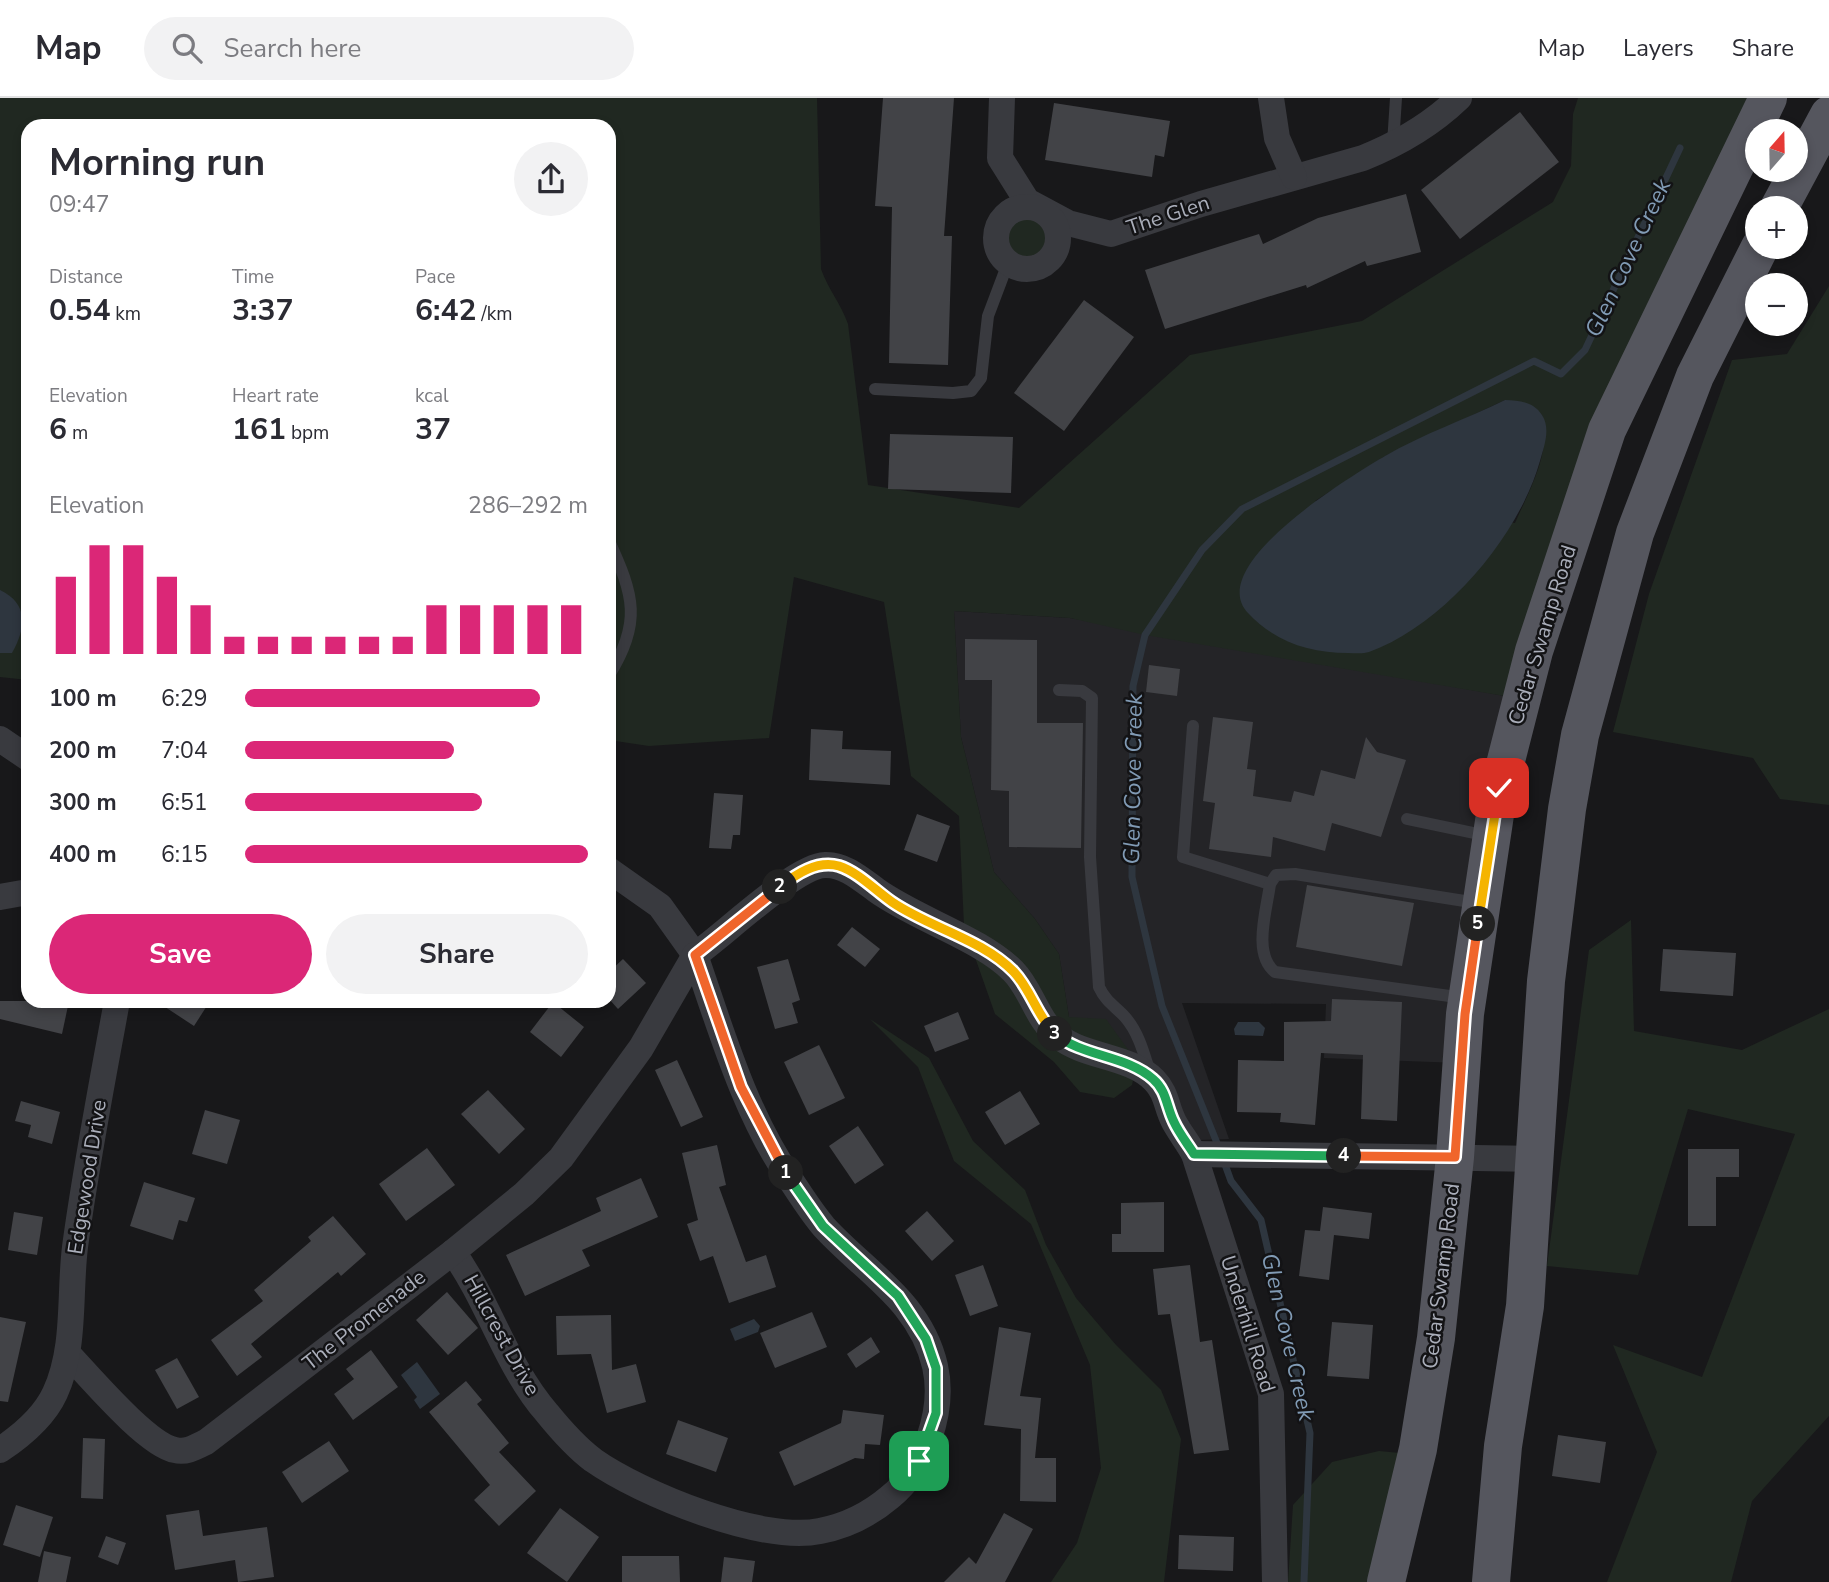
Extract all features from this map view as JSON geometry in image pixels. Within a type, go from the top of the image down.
[{"type":"main road","name":"Cedar Swamp Road","points":[[1386,1582],[1418,1449],[1436,1338],[1455,1157],[1467,999],[1491,837],[1499,788],[1534,651],[1607,430],[1768,98]]},
{"type":"main road","points":[[1785,196],[1829,115]]},
{"type":"main road","points":[[1491,1582],[1503,1446],[1525,1306],[1546,981],[1580,735],[1635,533],[1695,376],[1754,259]]},
{"type":"main road","points":[[1468,1582],[1503,1446]]},
{"type":"street","name":"The Glen","points":[[1002,98],[1000,158],[1027,201],[1044,212],[1051,218],[1058,237],[1052,256],[1037,268],[1017,268],[1008,263],[996,246],[998,225],[1013,210],[1034,208],[1044,212],[1068,223],[1111,234],[1294,177],[1363,159],[1432,121],[1458,98]]},
{"type":"street","points":[[1271,98],[1277,138],[1294,177]]},
{"type":"street","points":[[0,738],[21,753]]},
{"type":"street","points":[[695,955],[801,872],[823,864],[839,866],[895,904],[978,947],[1011,969],[1022,980],[1044,1023],[1063,1040],[1152,1077]]},
{"type":"street","name":"Hillcrest Drive","points":[[453,1252],[473,1279],[517,1366],[545,1411],[590,1458],[630,1484],[705,1514],[745,1525],[801,1532],[819,1531],[852,1522],[876,1509],[900,1489],[919,1461],[936,1413],[936,1368],[926,1339],[898,1296],[823,1226],[790,1180],[741,1087],[695,955],[660,906],[616,875]]},
{"type":"street","points":[[0,897],[21,893]]},
{"type":"street","name":"The Promenade","points":[[68,1354],[154,1442],[174,1450],[187,1451],[228,1427],[453,1252],[524,1194],[561,1158],[641,1048],[695,955]]},
{"type":"street","name":"Edgewood Drive","points":[[68,1354],[74,1255],[83,1189],[116,1008]]},
{"type":"street","name":"Underhill Road","points":[[1152,1077],[1164,1090],[1173,1121],[1200,1154],[1271,1394],[1275,1582]]},
{"type":"street","points":[[1200,1154],[1535,1159]]},
{"type":"street","points":[[0,1450],[32,1425],[54,1395],[68,1354]]},
{"type":"lane","points":[[1393,144],[1396,98]]},
{"type":"lane","points":[[875,390],[953,393],[971,391],[981,378],[988,316],[1008,263]]},
{"type":"lane","points":[[616,559],[628,591],[632,614],[625,649],[616,664]]},
{"type":"lane","points":[[1059,690],[1082,691],[1092,698],[1090,857],[1099,987],[1106,1001],[1125,1017],[1140,1040],[1152,1077]]},
{"type":"lane","points":[[1193,726],[1183,857],[1270,884]]},
{"type":"lane","points":[[1407,820],[1491,837]]},
{"type":"lane","points":[[1467,999],[1275,972],[1269,967],[1262,951],[1270,884],[1276,875],[1295,874],[1481,904]]},
{"type":"shaded area","points":[[0,98],[817,98],[821,269],[848,324],[868,485],[1019,508],[1190,355],[1362,321],[1553,202],[1571,166],[1573,114],[1578,98],[1765,98],[1755,119],[1745,119],[1745,140],[1607,430],[1516,698],[1145,635],[1070,618],[954,611],[961,737],[994,872],[1035,919],[1059,954],[1069,1017],[1106,1019],[1137,1062],[1132,1085],[1114,1098],[1080,1092],[1054,1062],[995,1014],[964,926],[959,816],[911,776],[884,602],[794,577],[769,738],[649,746],[616,741],[616,119],[21,119],[21,679],[0,677]],"holes":[[[1505,400],[1542,415],[1544,442],[1538,470],[1515,523],[1315,501],[1387,455]]]},
{"type":"shaded area","points":[[1027,218],[1041,224],[1047,238],[1041,252],[1027,258],[1013,252],[1007,238],[1013,224]]},
{"type":"shaded area","points":[[1829,286],[1829,805],[1780,799],[1753,758],[1613,732],[1649,594],[1732,360],[1787,354],[1798,336],[1808,336],[1808,320]]},
{"type":"shaded area","points":[[1505,400],[1530,404],[1538,410],[1545,420],[1545,444],[1530,490],[1515,519],[1475,574],[1451,599],[1397,639],[1369,652],[1359,653],[1320,651],[1294,644],[1258,623],[1248,613],[1240,593],[1246,571],[1263,547],[1288,524],[1316,501],[1385,456]]},
{"type":"shaded area","points":[[0,590],[16,602],[20,609],[21,630],[12,653],[0,653]]},
{"type":"shaded area","points":[[954,611],[1070,618],[1516,698],[1460,1063],[1324,1058],[1326,1004],[1182,1003],[1229,1139],[1200,1140],[1162,1084],[1069,1017],[1059,954],[1035,919],[994,872],[961,737]]},
{"type":"shaded area","points":[[1631,920],[1634,1031],[1742,1050],[1829,1009],[1829,1416],[1752,1501],[1731,1582],[1607,1582],[1657,1452],[1613,1345],[1702,1377],[1795,1134],[1688,1109],[1638,1275],[1547,1266],[1589,950]]},
{"type":"shaded area","points":[[870,1019],[929,1058],[973,1141],[1025,1190],[1046,1245],[1076,1298],[1116,1345],[1161,1390],[1181,1439],[1164,1582],[1051,1582],[1077,1543],[1101,1468],[1090,1365],[1031,1224],[954,1161],[918,1067]]},
{"type":"shaded area","points":[[1238,1022],[1259,1022],[1265,1028],[1263,1036],[1235,1035],[1234,1029]]},
{"type":"shaded area","points":[[754,1319],[760,1326],[758,1332],[735,1341],[730,1329]]},
{"type":"shaded area","points":[[417,1362],[440,1394],[420,1409],[414,1400],[417,1397],[401,1375]]},
{"type":"shaded area","points":[[1379,1451],[1421,1455],[1387,1582],[1288,1582],[1293,1505],[1332,1462]]},
{"type":"building","points":[[883,98],[954,98],[944,236],[952,236],[948,365],[889,363],[892,207],[875,206]]},
{"type":"building","points":[[1054,103],[1170,121],[1164,157],[1155,155],[1152,177],[1045,160]]},
{"type":"building","points":[[1520,112],[1559,162],[1460,239],[1421,190]]},
{"type":"building","points":[[1406,194],[1421,252],[1367,266],[1365,261],[1307,288],[1306,285],[1165,329],[1145,270],[1259,234],[1263,244],[1318,218]]},
{"type":"building","points":[[1084,300],[1134,337],[1064,431],[1014,393]]},
{"type":"building","points":[[890,434],[1013,437],[1011,493],[888,489]]},
{"type":"building","points":[[965,639],[1037,640],[1037,723],[1083,723],[1081,848],[1009,847],[1009,791],[991,790],[992,680],[965,680]]},
{"type":"building","points":[[1149,665],[1180,669],[1177,696],[1146,692]]},
{"type":"building","points":[[1213,717],[1253,722],[1247,769],[1256,770],[1253,796],[1291,802],[1294,791],[1314,796],[1321,770],[1355,779],[1366,737],[1377,752],[1406,760],[1381,837],[1332,823],[1325,851],[1273,837],[1271,857],[1209,849],[1215,803],[1203,801]]},
{"type":"building","points":[[811,729],[843,731],[842,749],[891,751],[890,785],[809,780]]},
{"type":"building","points":[[714,793],[743,795],[740,835],[733,835],[731,849],[709,848]]},
{"type":"building","points":[[917,814],[950,826],[937,862],[904,850]]},
{"type":"building","points":[[1307,885],[1414,903],[1402,966],[1296,947]]},
{"type":"building","points":[[852,927],[880,949],[865,967],[837,945]]},
{"type":"building","points":[[1663,949],[1736,953],[1733,996],[1660,991]]},
{"type":"building","points":[[623,959],[646,983],[618,1009],[616,1007],[616,966]]},
{"type":"building","points":[[788,959],[800,1000],[792,1003],[798,1023],[775,1029],[757,967]]},
{"type":"building","points":[[1332,999],[1402,1002],[1397,1121],[1361,1119],[1363,1055],[1321,1053],[1315,1125],[1280,1122],[1281,1113],[1237,1112],[1238,1060],[1284,1061],[1284,1022],[1331,1021]]},
{"type":"building","points":[[0,1001],[21,1001],[21,1008],[68,1008],[62,1034],[0,1019]]},
{"type":"building","points":[[167,1008],[206,1008],[194,1026]]},
{"type":"building","points":[[548,1008],[560,1008],[584,1027],[561,1057],[530,1032]]},
{"type":"building","points":[[958,1012],[969,1039],[935,1052],[924,1026]]},
{"type":"building","points":[[819,1045],[845,1098],[809,1115],[784,1062]]},
{"type":"building","points":[[677,1060],[703,1117],[681,1127],[655,1070]]},
{"type":"building","points":[[488,1090],[525,1129],[499,1154],[461,1114]]},
{"type":"building","points":[[1020,1091],[1040,1124],[1005,1145],[985,1112]]},
{"type":"building","points":[[21,1101],[60,1112],[52,1144],[28,1137],[31,1125],[15,1121]]},
{"type":"building","points":[[205,1110],[240,1120],[227,1164],[192,1154]]},
{"type":"building","points":[[858,1126],[884,1165],[855,1184],[829,1146]]},
{"type":"building","points":[[717,1145],[726,1185],[719,1187],[746,1262],[766,1255],[776,1287],[729,1303],[713,1256],[700,1261],[687,1224],[698,1220],[682,1153]]},
{"type":"building","points":[[427,1148],[455,1185],[406,1221],[379,1184]]},
{"type":"building","points":[[1688,1149],[1739,1149],[1739,1177],[1716,1177],[1716,1226],[1688,1226]]},
{"type":"building","points":[[641,1178],[658,1217],[582,1250],[590,1266],[525,1296],[506,1255],[601,1211],[596,1198]]},
{"type":"building","points":[[144,1182],[195,1198],[187,1222],[179,1220],[173,1240],[130,1226]]},
{"type":"building","points":[[1164,1202],[1164,1252],[1112,1252],[1112,1234],[1121,1234],[1121,1203]]},
{"type":"building","points":[[1323,1207],[1372,1213],[1369,1239],[1334,1235],[1329,1280],[1299,1276],[1305,1230],[1320,1231]]},
{"type":"building","points":[[927,1211],[954,1241],[932,1261],[905,1231]]},
{"type":"building","points":[[14,1212],[43,1217],[37,1255],[8,1250]]},
{"type":"building","points":[[333,1216],[366,1254],[341,1276],[338,1272],[251,1344],[262,1357],[237,1376],[211,1340],[263,1301],[254,1290],[311,1241],[308,1237]]},
{"type":"building","points":[[983,1265],[998,1306],[970,1316],[955,1275]]},
{"type":"building","points":[[1190,1265],[1200,1342],[1212,1340],[1229,1450],[1194,1454],[1170,1314],[1158,1315],[1153,1269]]},
{"type":"building","points":[[447,1292],[478,1328],[448,1355],[416,1320]]},
{"type":"building","points":[[812,1312],[827,1347],[775,1368],[760,1333]]},
{"type":"building","points":[[611,1315],[612,1370],[636,1364],[646,1402],[607,1413],[591,1354],[557,1355],[556,1316]]},
{"type":"building","points":[[0,1317],[26,1322],[8,1402],[0,1401]]},
{"type":"building","points":[[1332,1322],[1373,1325],[1369,1379],[1327,1376]]},
{"type":"building","points":[[999,1327],[1031,1333],[1020,1396],[1041,1398],[1035,1458],[1056,1458],[1056,1502],[1020,1501],[1021,1429],[984,1425]]},
{"type":"building","points":[[871,1337],[880,1352],[856,1368],[847,1354]]},
{"type":"building","points":[[371,1350],[398,1387],[353,1420],[334,1394],[354,1379],[346,1369]]},
{"type":"building","points":[[177,1358],[199,1397],[177,1409],[155,1370]]},
{"type":"building","points":[[466,1381],[482,1400],[477,1404],[509,1443],[499,1452],[536,1491],[499,1526],[474,1500],[490,1485],[429,1412]]},
{"type":"building","points":[[843,1410],[884,1415],[880,1445],[865,1444],[864,1459],[855,1458],[794,1486],[779,1452],[841,1423]]},
{"type":"building","points":[[678,1420],[728,1438],[716,1472],[666,1454]]},
{"type":"building","points":[[1558,1435],[1606,1442],[1600,1483],[1552,1476]]},
{"type":"building","points":[[83,1438],[105,1439],[103,1499],[81,1498]]},
{"type":"building","points":[[329,1441],[349,1471],[302,1503],[282,1472]]},
{"type":"building","points":[[16,1505],[53,1517],[40,1557],[3,1545]]},
{"type":"building","points":[[560,1508],[599,1537],[567,1582],[527,1553]]},
{"type":"building","points":[[199,1510],[203,1536],[267,1527],[274,1577],[238,1582],[235,1560],[175,1570],[166,1515]]},
{"type":"building","points":[[1004,1513],[1033,1529],[1005,1582],[944,1582],[969,1557],[976,1564]]},
{"type":"building","points":[[1179,1535],[1234,1537],[1233,1571],[1178,1569]]},
{"type":"building","points":[[106,1536],[126,1543],[118,1565],[98,1557]]},
{"type":"building","points":[[44,1551],[71,1557],[66,1582],[38,1582]]},
{"type":"building","points":[[622,1556],[679,1556],[680,1582],[622,1582]]},
{"type":"building","points":[[724,1557],[755,1561],[752,1582],[721,1582]]},
{"type":"waterway","name":"Glen Cove Creek","points":[[1219,1148],[1162,1006],[1132,877],[1133,686],[1145,635],[1202,550],[1242,509],[1534,361],[1561,374],[1585,350],[1680,148]]},
{"type":"waterway","name":"Glen Cove Creek","points":[[1223,1159],[1231,1181],[1261,1220],[1310,1433],[1304,1582]]},
{"type":"route","points":[[919,1461],[936,1413],[936,1368],[926,1339],[914,1316],[898,1296],[823,1226],[790,1180],[741,1087],[695,955],[721,938],[734,924],[801,872],[823,864],[839,866],[895,904],[978,947],[1011,969],[1022,980],[1044,1023],[1057,1036],[1070,1044],[1129,1065],[1152,1077],[1164,1090],[1173,1121],[1194,1154],[1455,1157],[1465,1014],[1499,788]]}]
